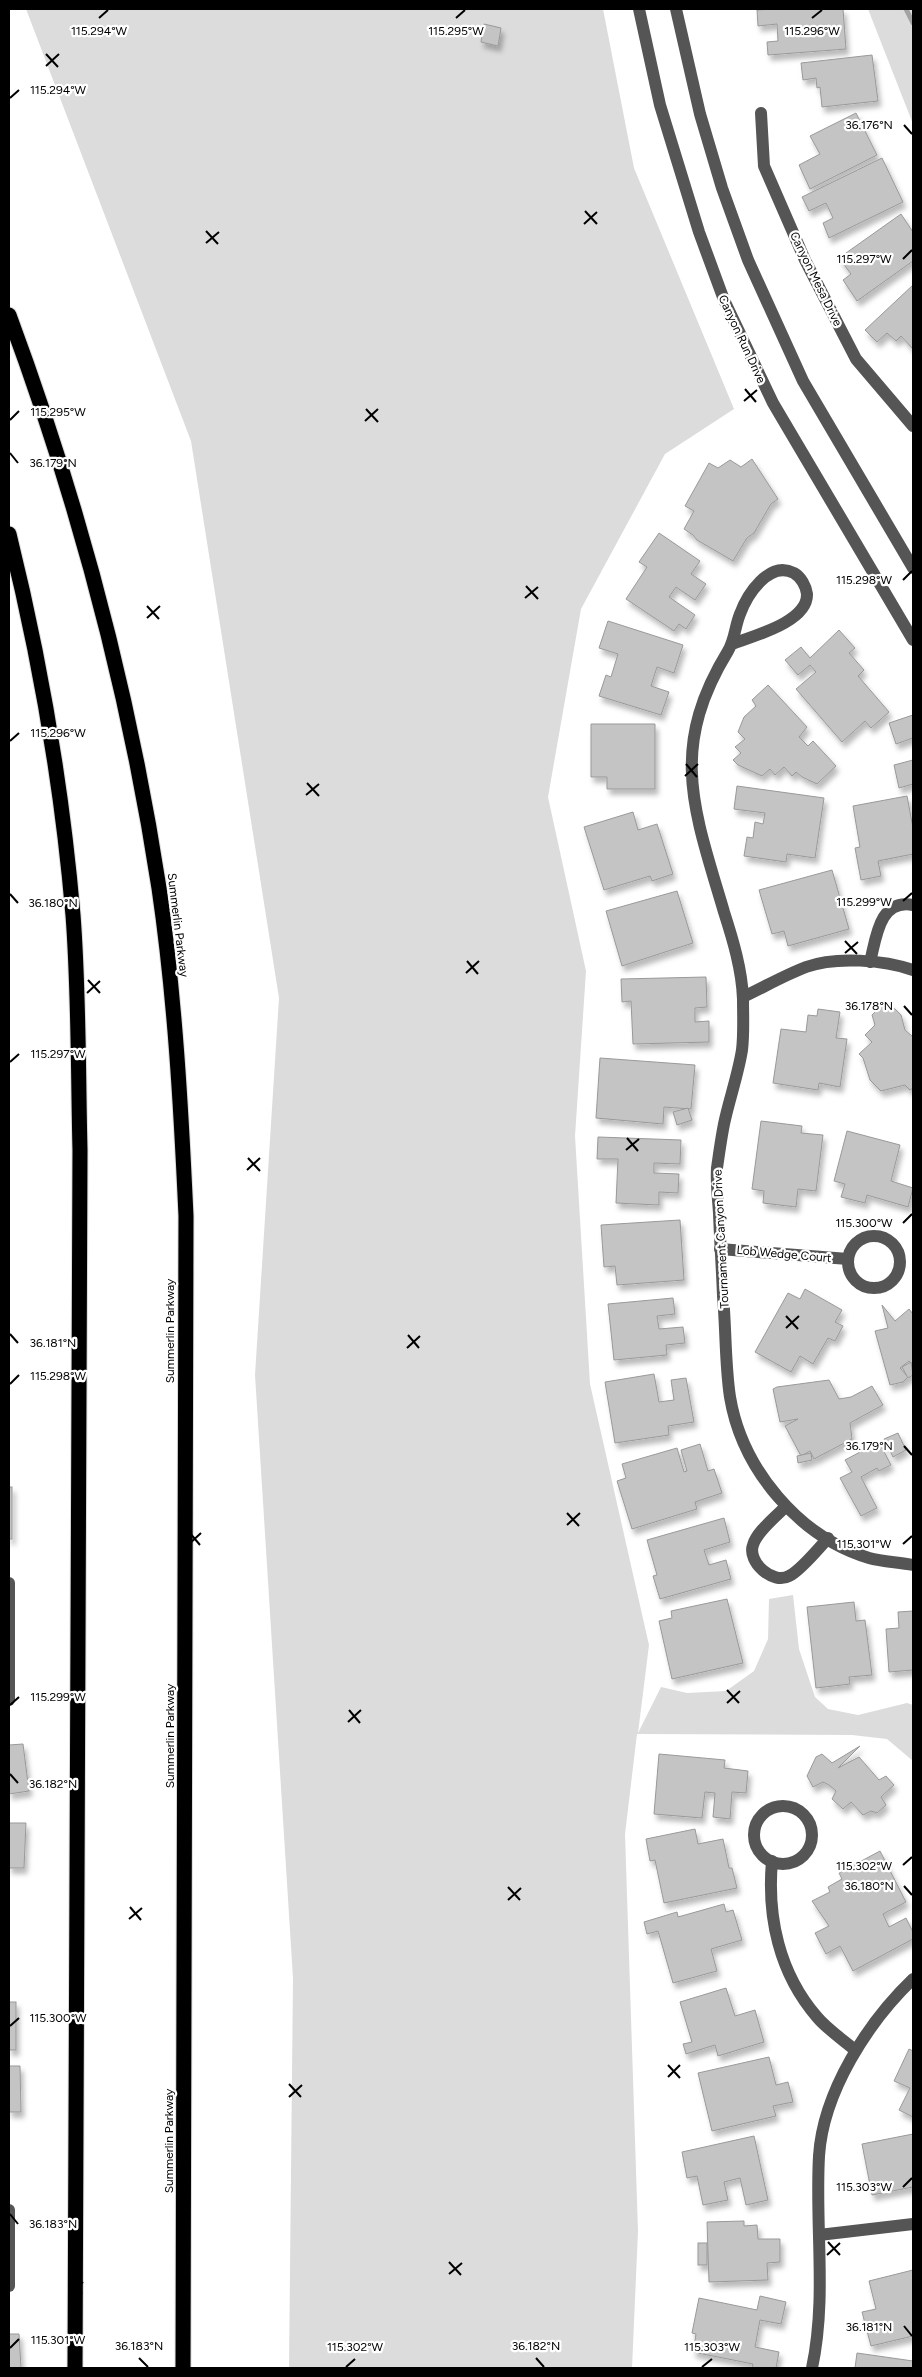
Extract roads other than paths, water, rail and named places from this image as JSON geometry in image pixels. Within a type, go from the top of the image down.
[{"type":"highway","name":"Summerlin Parkway","points":[[9,315],[61,464],[117,669],[149,826],[159,890],[175,1030],[186,1216],[183,2368]]},
{"type":"highway","points":[[9,534],[33,636],[62,810],[76,974],[80,1170],[75,2368]]},
{"type":"street","name":"Canyon Run Drive","points":[[639,9],[660,105],[699,232],[724,300],[773,403],[913,640]]},
{"type":"street","points":[[676,9],[700,114],[722,188],[763,294],[803,381],[913,568]]},
{"type":"street","name":"Canyon Mesa Drive","points":[[761,113],[764,166],[805,260],[856,359],[913,426]]},
{"type":"street","name":"Tournament Canyon Drive","points":[[732,644],[764,632],[798,615],[804,608],[807,596],[805,587],[798,577],[791,572],[779,570],[763,578],[740,613],[732,644],[710,680],[693,734],[691,784],[696,818],[736,951],[743,997],[742,1050],[723,1126],[717,1174],[730,1397],[741,1437],[748,1452],[760,1474],[786,1506],[828,1538],[870,1558],[913,1564]]},
{"type":"street","points":[[870,962],[883,916],[890,909],[898,905],[913,905]]},
{"type":"street","points":[[743,997],[808,966],[846,960],[895,964],[913,970]]},
{"type":"street","name":"Lob Wedge Court","points":[[877,1236],[887,1239],[894,1246],[899,1255],[900,1265],[897,1274],[890,1282],[881,1287],[871,1288],[854,1278],[849,1269],[848,1259],[851,1249],[858,1241],[867,1237],[877,1236]]},
{"type":"street","name":"Lob Wedge Court","points":[[720,1248],[848,1259]]},
{"type":"street","points":[[786,1506],[761,1532],[753,1545],[753,1554],[762,1570],[777,1578],[791,1576],[828,1538]]},
{"type":"street","points":[[9,1583],[9,1699]]},
{"type":"street","points":[[782,1806],[793,1808],[802,1814],[809,1823],[811,1834],[809,1845],[803,1855],[794,1861],[783,1864],[772,1862],[763,1856],[756,1846],[754,1835],[756,1824],[762,1815],[771,1808],[782,1806]]},
{"type":"street","points":[[772,1862],[769,1890],[779,1951],[798,1992],[818,2018],[855,2050]]},
{"type":"street","points":[[812,2368],[821,2284],[819,2155],[828,2111],[855,2050],[890,2001],[913,1979]]},
{"type":"street","points":[[9,2210],[9,2284]]},
{"type":"street","points":[[819,2235],[913,2224]]},
{"type":"waterway","points":[[906,9],[913,23]]}]
